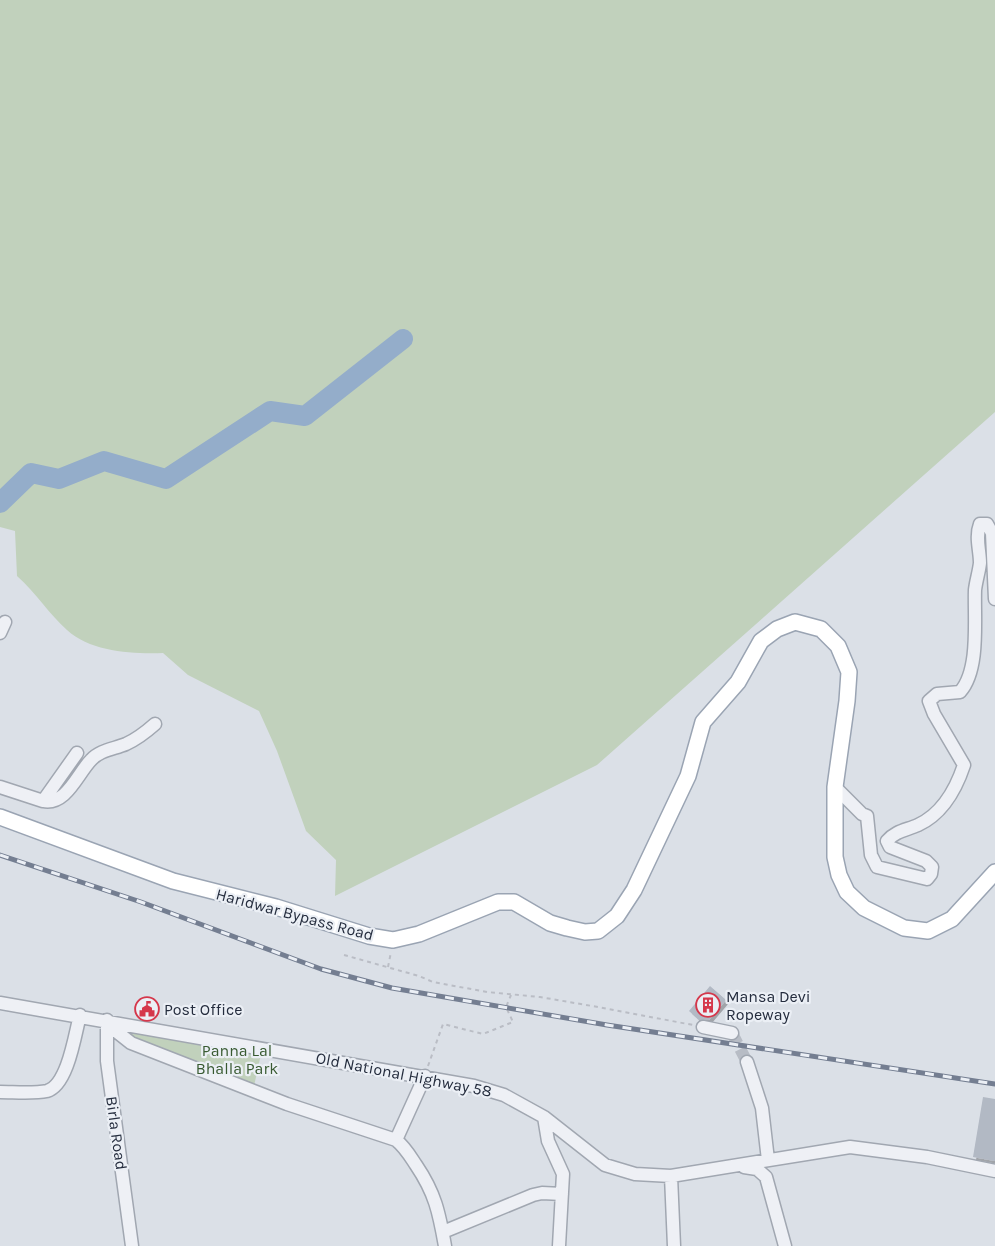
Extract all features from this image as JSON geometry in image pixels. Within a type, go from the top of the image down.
[{"type":"main road","name":"Haridwar Bypass Road","points":[[0,817],[173,881],[276,907],[369,936],[393,940],[419,934],[498,902],[514,902],[550,923],[567,928],[585,932],[598,931],[617,916],[634,890],[688,776],[703,722],[738,682],[761,641],[777,629],[795,622],[821,629],[838,646],[849,672],[847,701],[835,787],[835,857],[839,875],[847,892],[864,908],[904,928],[928,931],[952,918],[995,872]]},
{"type":"street","points":[[835,787],[862,814],[867,816],[871,855],[877,867],[927,879],[931,874],[932,867],[926,861],[890,847],[887,841],[892,835],[920,824],[944,804],[957,786],[964,765],[934,714],[929,701],[937,694],[960,692],[968,684],[972,670],[976,588],[980,564],[978,530],[980,524],[987,524],[992,533],[995,599]]},
{"type":"street","points":[[0,787],[43,801],[56,800],[66,793],[81,770],[93,758],[137,739],[155,724]]},
{"type":"street","points":[[43,801],[77,753]]},
{"type":"street","name":"Old National Highway 58","points":[[0,1003],[80,1015],[107,1022],[474,1086],[504,1095],[544,1117],[605,1166],[634,1174],[670,1176],[850,1147],[928,1157],[995,1171]]},
{"type":"street","points":[[0,1092],[47,1091],[58,1084],[69,1061],[80,1015]]},
{"type":"street","points":[[107,1022],[131,1043],[287,1104],[396,1140],[403,1146],[435,1196],[445,1246]]},
{"type":"street","name":"Birla Road","points":[[107,1022],[107,1061],[132,1246]]},
{"type":"street","points":[[703,1027],[732,1033]]},
{"type":"street","points":[[747,1062],[762,1108],[768,1160]]},
{"type":"street","points":[[396,1140],[424,1076]]},
{"type":"street","points":[[544,1117],[548,1140],[562,1168],[559,1246]]},
{"type":"street","points":[[741,1165],[757,1169],[766,1177],[785,1246]]},
{"type":"street","points":[[670,1176],[674,1246]]},
{"type":"street","points":[[443,1232],[533,1194],[542,1192],[562,1194]]},
{"type":"path","points":[[344,956],[419,976],[433,982],[674,1019],[703,1027],[714,1006]]},
{"type":"path","points":[[424,1076],[443,1024],[483,1034],[513,1022],[506,1008],[512,995]]},
{"type":"green space","points":[[0,0],[995,0],[995,412],[597,765],[335,896],[336,860],[306,831],[277,751],[259,711],[188,675],[163,653],[112,650],[88,643],[77,637],[61,624],[17,576],[15,531],[0,527]]},
{"type":"green space","name":"Panna Lal Bhalla Park","points":[[134,1027],[263,1045],[254,1086],[130,1036]]},
{"type":"building","name":"Mansa Devi Ropeway","points":[[710,986],[726,1000],[709,1020],[699,1020],[689,1011]]},
{"type":"building","points":[[983,1097],[995,1099],[995,1161],[973,1157]]},
{"type":"waterway","points":[[0,503],[31,473],[59,479],[104,461],[166,479],[270,411],[305,416],[403,339]]},
{"type":"tunnel","points":[[732,1033],[747,1062]]},
{"type":"railway","points":[[0,855],[141,902],[321,969],[392,988],[607,1025],[995,1084]]},
{"type":"place","name":"Mansa Devi Ropeway","points":[[708,1005]]},
{"type":"place","name":"Post Office","points":[[147,1009]]}]
